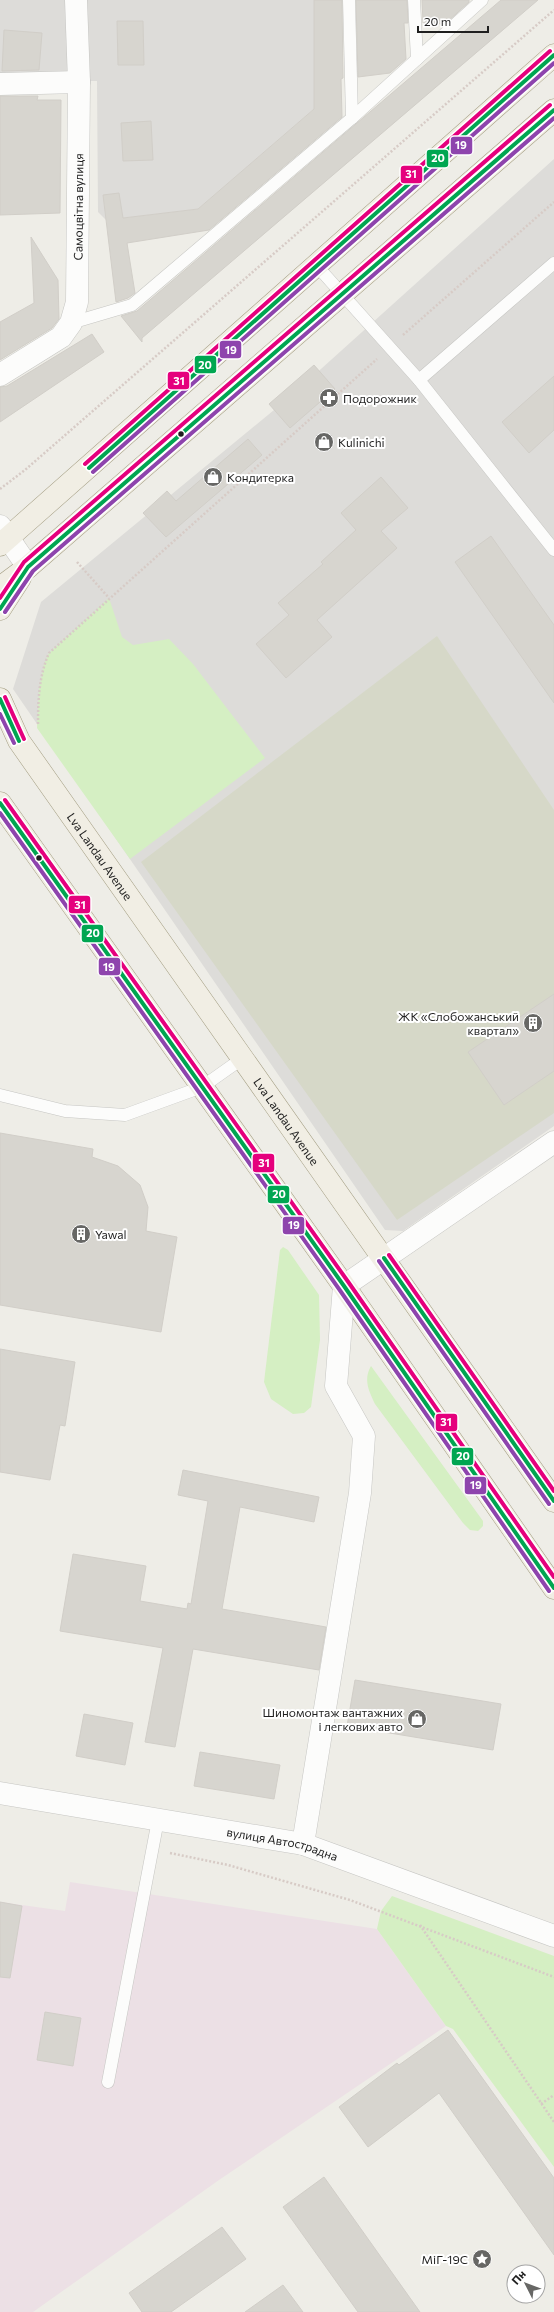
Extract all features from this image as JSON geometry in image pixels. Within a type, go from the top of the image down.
[{"type":"main road","points":[[2,540],[317,266],[554,55]]},
{"type":"main road","points":[[0,588],[28,567],[343,295],[554,110]]},
{"type":"main road","points":[[0,609],[28,567]]},
{"type":"main road","points":[[0,699],[19,741]]},
{"type":"main road","points":[[0,725],[19,741]]},
{"type":"main road","name":"Lva Landau Avenue","points":[[19,741],[554,1501]]},
{"type":"main road","points":[[0,803],[344,1286],[554,1588]]},
{"type":"street","name":"Самоцвітна вулиця","points":[[0,375],[61,337],[71,323],[78,302],[79,82],[76,0]]},
{"type":"street","points":[[0,84],[79,82]]},
{"type":"street","points":[[2,540],[28,567]]},
{"type":"street","points":[[303,1844],[360,1494],[364,1436],[336,1386],[344,1286],[554,1142]]},
{"type":"street","name":"вулиця Автострадна","points":[[0,1793],[303,1844],[554,1936]]},
{"type":"lane","points":[[349,0],[352,118]]},
{"type":"lane","points":[[414,0],[417,59]]},
{"type":"lane","points":[[71,323],[132,305],[352,118],[482,0]]},
{"type":"lane","points":[[419,380],[554,263]]},
{"type":"lane","points":[[317,266],[419,380],[554,550]]},
{"type":"lane","points":[[0,1096],[65,1111],[124,1115],[202,1088],[243,1058]]},
{"type":"lane","points":[[108,2082],[158,1820]]},
{"type":"path","points":[[0,489],[25,470],[554,10]]},
{"type":"path","points":[[37,728],[39,689],[49,653],[108,598],[554,202]]},
{"type":"path","points":[[77,562],[108,598]]},
{"type":"path","points":[[152,1850],[228,1865],[350,1900],[420,1925],[554,1977]]},
{"type":"path","points":[[420,1925],[554,2122]]},
{"type":"path","points":[[541,2104],[554,2095]]},
{"type":"shaded area","points":[[0,0],[314,0],[314,109],[198,209],[106,220],[98,212],[97,81],[0,81]]},
{"type":"shaded area","points":[[554,159],[554,1126],[403,1231],[385,1230],[13,689],[41,602],[291,396]]},
{"type":"shaded area","points":[[437,636],[554,810],[554,1113],[397,1220],[141,862]]},
{"type":"shaded area","points":[[70,1882],[377,1929],[446,2026],[219,2180],[33,2312],[0,2312],[0,1902],[65,1911]]},
{"type":"green space","points":[[109,598],[122,637],[133,645],[169,639],[193,664],[265,758],[130,859],[37,728],[39,689],[44,664],[49,653]]},
{"type":"green space","points":[[283,1247],[288,1250],[319,1295],[320,1340],[311,1407],[304,1413],[293,1414],[271,1399],[264,1382],[280,1250]]},
{"type":"green space","points":[[371,1366],[483,1521],[483,1526],[478,1531],[470,1530],[463,1523],[375,1404],[367,1381],[367,1376]]},
{"type":"green space","points":[[392,1896],[554,1956],[554,2167],[453,2029],[446,2026],[377,1929],[381,1911]]},
{"type":"building","points":[[314,0],[342,0],[342,117],[209,230],[127,243],[135,293],[128,298],[116,302],[103,195],[119,193],[123,218],[198,209],[314,109]]},
{"type":"building","points":[[356,0],[407,0],[408,23],[404,23],[406,59],[390,73],[358,77]]},
{"type":"building","points":[[422,0],[469,0],[469,2],[445,24],[423,23]]},
{"type":"building","points":[[501,0],[538,0],[142,338],[142,342],[121,316],[137,311]]},
{"type":"building","points":[[117,21],[143,21],[144,65],[118,65]]},
{"type":"building","points":[[4,30],[42,33],[39,70],[2,71]]},
{"type":"building","points":[[0,96],[38,96],[37,100],[61,100],[60,213],[0,215]]},
{"type":"building","points":[[151,121],[153,160],[123,161],[121,123]]},
{"type":"building","points":[[31,237],[58,280],[59,319],[52,328],[0,360],[0,322],[34,303]]},
{"type":"building","points":[[92,334],[104,352],[0,422],[0,387],[7,386]]},
{"type":"building","points":[[314,365],[335,389],[290,428],[269,404]]},
{"type":"building","points":[[554,376],[554,430],[529,453],[502,422]]},
{"type":"building","points":[[248,439],[262,455],[166,537],[143,513],[167,491],[176,501]]},
{"type":"building","points":[[381,477],[408,508],[381,531],[397,548],[317,620],[332,637],[286,678],[256,644],[289,615],[278,603],[323,564],[321,562],[356,530],[341,513]]},
{"type":"building","points":[[491,536],[554,625],[554,703],[455,562]]},
{"type":"building","name":"ЖК «Слобожанський квартал»","points":[[554,994],[554,1071],[504,1105],[468,1052]]},
{"type":"building","name":"Yawal","points":[[0,1133],[93,1149],[92,1157],[118,1166],[140,1185],[148,1207],[146,1231],[177,1237],[161,1332],[0,1305]]},
{"type":"building","points":[[0,1349],[75,1362],[65,1426],[60,1425],[50,1480],[0,1472]]},
{"type":"building","points":[[183,1470],[319,1497],[314,1522],[240,1507],[222,1609],[326,1627],[319,1670],[193,1649],[175,1747],[145,1742],[163,1648],[60,1631],[73,1554],[146,1566],[140,1601],[187,1609],[188,1603],[191,1604],[208,1501],[178,1495]]},
{"type":"building","points":[[355,1680],[501,1704],[493,1750],[347,1726]]},
{"type":"building","points":[[84,1714],[133,1723],[125,1765],[76,1756]]},
{"type":"building","points":[[200,1752],[280,1765],[274,1799],[194,1786]]},
{"type":"building","points":[[0,1902],[22,1906],[10,1978],[0,1977]]},
{"type":"building","points":[[45,2012],[81,2018],[73,2066],[37,2060]]},
{"type":"building","points":[[448,2030],[554,2178],[554,2255],[439,2093],[368,2147],[339,2107],[397,2063],[399,2065]]},
{"type":"building","points":[[324,2177],[420,2312],[358,2312],[283,2207]]},
{"type":"building","points":[[222,2227],[246,2259],[171,2312],[142,2312],[129,2293]]},
{"type":"building","points":[[283,2285],[303,2312],[245,2312]]},
{"type":"transit line","name":"31","points":[[85,464],[550,51]]},
{"type":"transit line","name":"20","points":[[89,468],[554,55]]},
{"type":"transit line","name":"19","points":[[93,472],[554,63]]},
{"type":"transit line","name":"31","points":[[0,598],[24,562],[550,105]]},
{"type":"transit line","name":"20","points":[[0,609],[28,567],[554,110]]},
{"type":"transit line","name":"19","points":[[5,612],[33,571],[554,118]]},
{"type":"transit line","name":"31","points":[[5,697],[24,739]]},
{"type":"transit line","name":"20","points":[[0,699],[19,741]]},
{"type":"transit line","name":"19","points":[[0,714],[14,743]]},
{"type":"transit line","name":"31","points":[[5,800],[349,1283],[554,1577]]},
{"type":"transit line","name":"20","points":[[0,803],[344,1286],[554,1588]]},
{"type":"transit line","name":"19","points":[[0,813],[339,1289],[549,1591]]},
{"type":"transit line","name":"31","points":[[389,1255],[554,1491]]},
{"type":"transit line","name":"20","points":[[384,1258],[554,1501]]},
{"type":"transit line","name":"19","points":[[379,1261],[549,1504]]},
{"type":"place","name":"Подорожник","points":[[329,398]]},
{"type":"place","name":"Kulinichi","points":[[324,442]]},
{"type":"place","name":"Кондитерка","points":[[213,477]]},
{"type":"place","name":"ЖК «Слобожанський квартал»","points":[[533,1023]]},
{"type":"place","name":"Yawal","points":[[81,1234]]},
{"type":"place","name":"Шиномонтаж вантажних і легкових авто","points":[[417,1719]]},
{"type":"place","name":"МіГ-19С","points":[[482,2259]]}]
